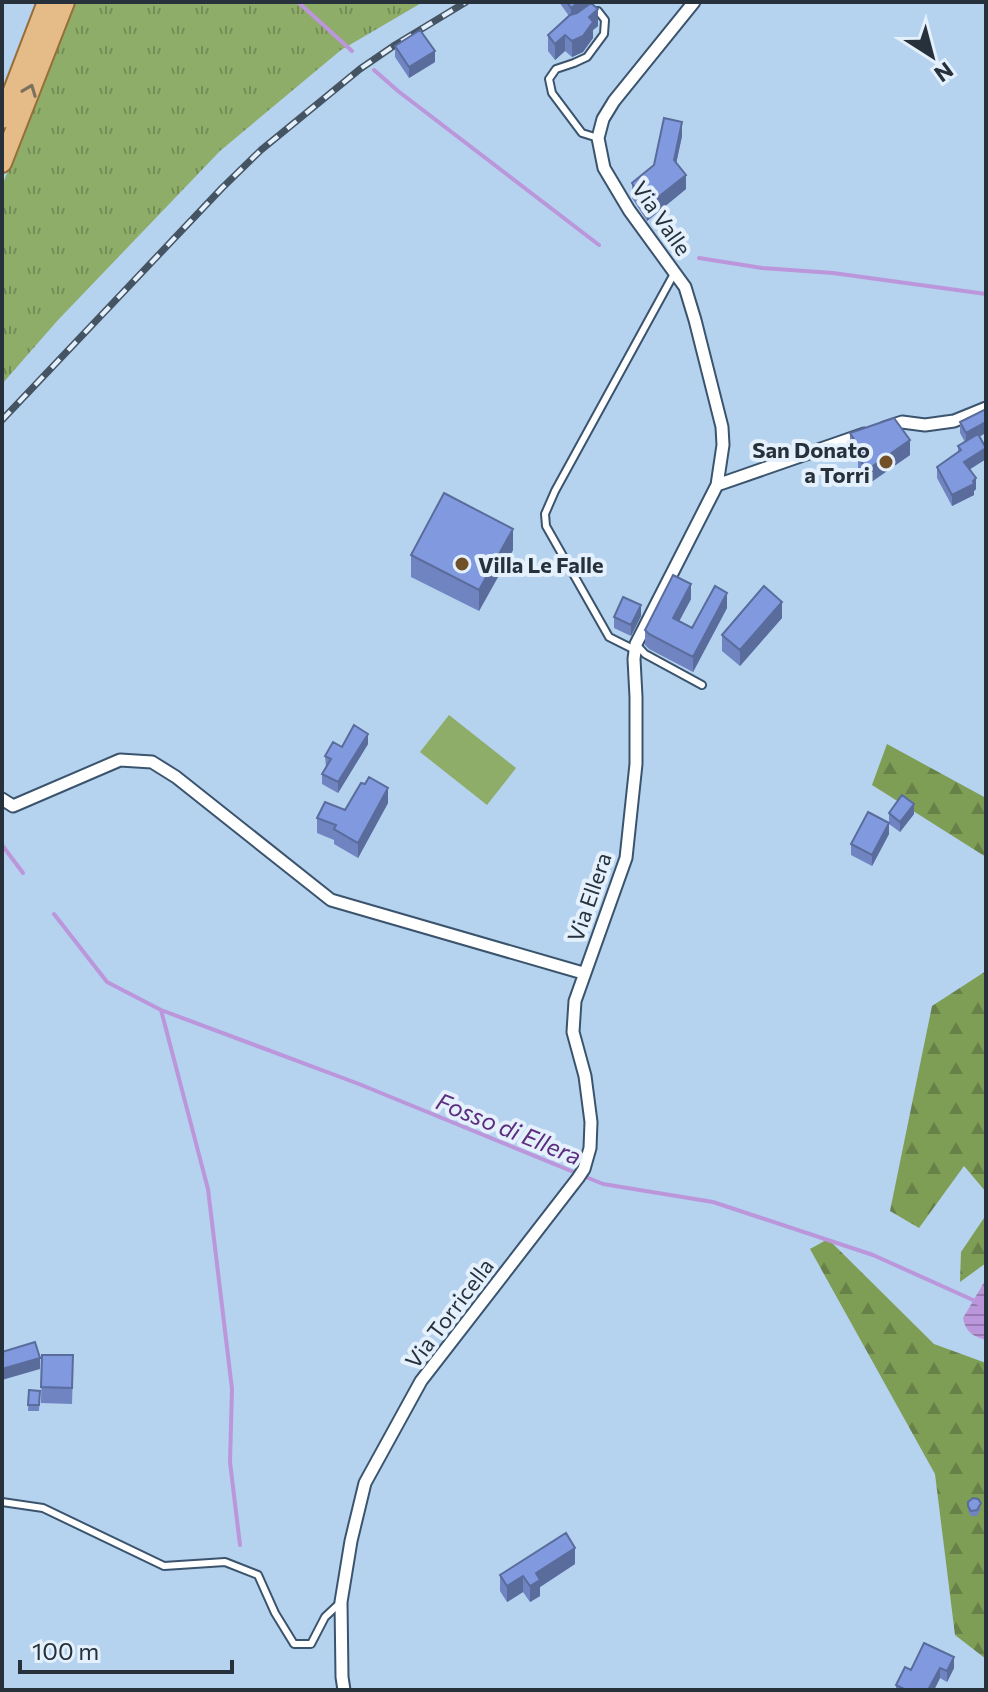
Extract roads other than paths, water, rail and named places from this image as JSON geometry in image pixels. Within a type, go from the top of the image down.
[{"type":"main road","points":[[2,119],[58,5]]},
{"type":"main road","points":[[2,163],[58,5]]},
{"type":"street","points":[[598,138],[603,119],[614,101],[694,2]]},
{"type":"street","name":"Via Valle","points":[[598,138],[604,168],[629,210],[685,287],[722,427],[723,445],[717,485]]},
{"type":"street","points":[[717,485],[902,422],[925,425],[954,421],[986,408]]},
{"type":"street","name":"Via Ellera","points":[[2,799],[13,806],[120,760],[152,762],[176,777],[331,900],[583,973],[626,858],[636,764],[636,647],[717,485]]},
{"type":"street","name":"Via Torricella","points":[[344,1690],[341,1602],[365,1483],[421,1381],[581,1174],[590,1148],[591,1122],[585,1076],[573,1032],[575,1001],[583,973]]},
{"type":"lane","points":[[583,18],[592,11],[598,11],[605,20],[604,34],[587,57],[556,69],[549,79],[552,93],[582,133],[598,138]]},
{"type":"lane","points":[[675,272],[545,514],[546,526],[609,637],[636,647],[702,685]]},
{"type":"lane","points":[[2,1502],[43,1508],[164,1566],[225,1562],[258,1575],[275,1613],[294,1644],[311,1644],[325,1617],[341,1602]]},
{"type":"waterway","points":[[298,2],[352,51]]},
{"type":"waterway","points":[[374,70],[599,245]]},
{"type":"waterway","points":[[699,258],[986,294]]},
{"type":"waterway","name":"Fosso di Ellera","points":[[2,845],[23,873]]},
{"type":"waterway","name":"Fosso di Ellera","points":[[54,914],[107,982],[161,1010],[359,1084],[603,1184],[713,1202],[873,1255],[986,1308]]},
{"type":"waterway","points":[[161,1010],[208,1189],[232,1389],[230,1462],[240,1545]]},
{"type":"railway","points":[[2,420],[261,150],[360,69],[466,2]]},
{"type":"place","name":"San Donato a Torri","points":[[886,462]]},
{"type":"place","name":"Villa Le Falle","points":[[462,564]]}]
